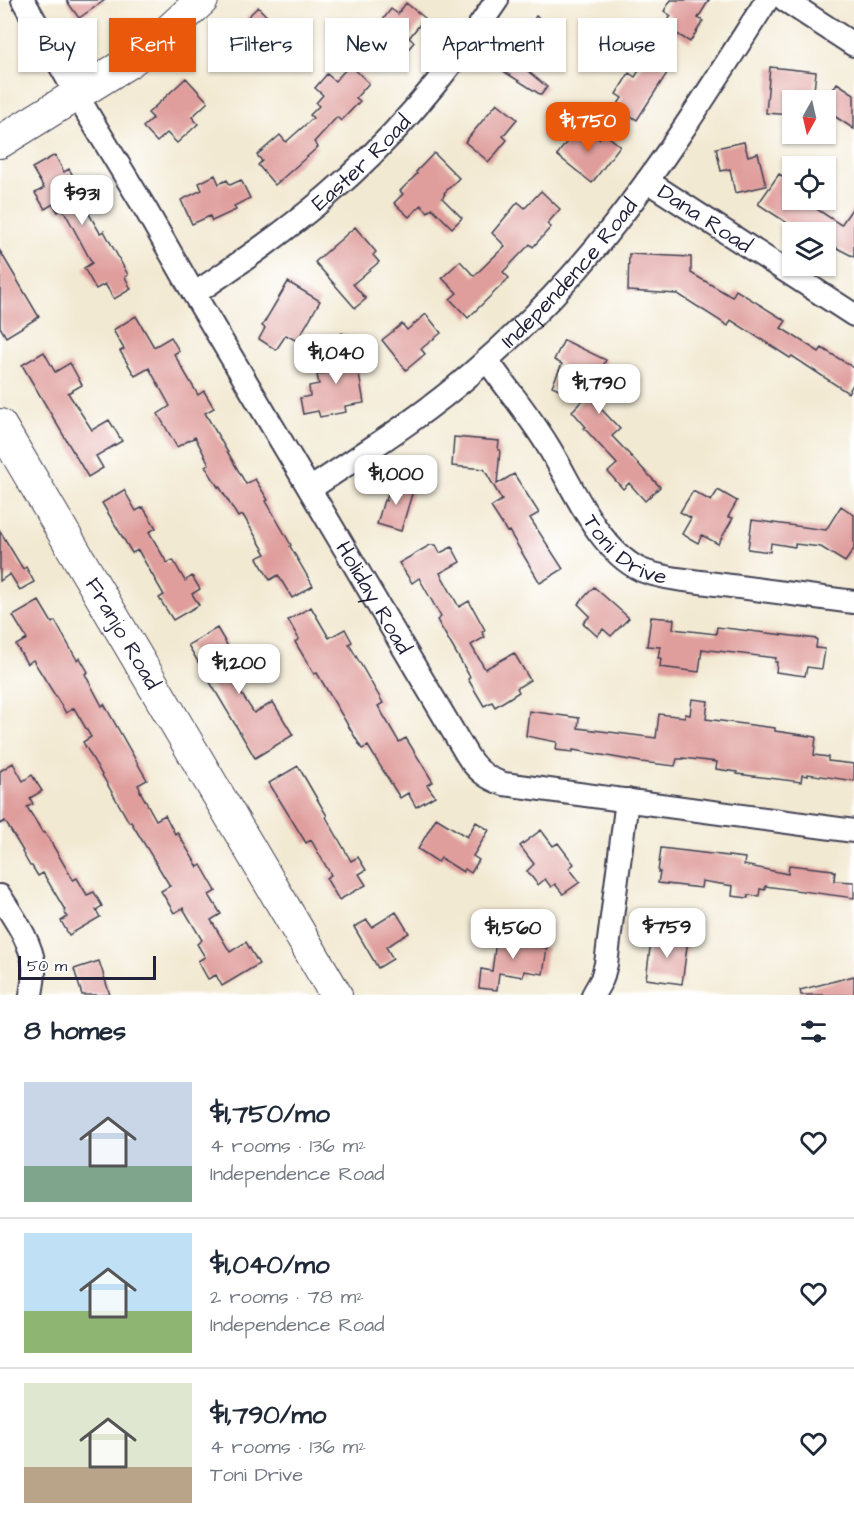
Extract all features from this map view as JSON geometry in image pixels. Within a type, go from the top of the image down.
[{"type":"street","name":"Holiday Road","points":[[23,0],[194,294],[477,769],[492,780],[504,784],[854,831]]},
{"type":"street","points":[[0,142],[179,0]]},
{"type":"street","points":[[0,119],[129,62],[177,24],[202,0]]},
{"type":"street","name":"Easter Road","points":[[194,294],[296,222],[368,158],[401,125],[440,79],[498,0]]},
{"type":"street","name":"Independence Road","points":[[310,489],[400,429],[441,398],[487,360],[538,310],[594,249],[647,181],[767,0]]},
{"type":"street","points":[[785,0],[854,45]]},
{"type":"street","name":"Dana Road","points":[[647,181],[854,315]]},
{"type":"street","name":"Toni Drive","points":[[487,360],[543,438],[601,535],[624,559],[642,570],[667,578],[854,602]]},
{"type":"street","name":"Franjo Road","points":[[0,424],[336,995]]},
{"type":"street","points":[[593,995],[602,979],[606,964],[627,800]]},
{"type":"street","points":[[0,896],[31,954],[34,966],[31,995]]},
{"type":"building","points":[[66,0],[105,0],[79,18]]},
{"type":"building","points":[[671,0],[709,0],[698,18],[703,21],[690,42],[677,34],[677,18],[670,18],[671,16],[664,11]]},
{"type":"building","points":[[406,3],[425,18],[421,18],[421,23],[409,38],[409,18],[384,18],[391,9],[398,14]]},
{"type":"building","points":[[258,7],[268,18],[246,18]]},
{"type":"building","points":[[409,38],[414,42],[409,48]]},
{"type":"building","points":[[770,67],[816,72],[814,90],[782,90],[782,114],[766,113]]},
{"type":"building","points":[[343,72],[357,72],[369,83],[356,98],[360,101],[341,121],[337,117],[314,142],[318,147],[275,185],[258,165],[262,161],[257,155],[280,135],[286,142],[313,118],[310,115],[319,106],[316,103],[323,95],[315,88],[327,74],[335,81]]},
{"type":"building","points":[[505,72],[529,72],[547,87],[541,95]]},
{"type":"building","points":[[638,72],[668,72],[637,120],[616,107],[622,98],[616,94],[629,73],[635,77]]},
{"type":"building","points":[[186,78],[208,102],[192,117],[198,124],[177,143],[167,133],[157,142],[143,127],[153,118],[148,113]]},
{"type":"building","points":[[837,83],[854,94],[854,129],[836,117],[836,90],[833,90]]},
{"type":"building","points":[[497,103],[517,119],[503,136],[507,140],[489,162],[465,142]]},
{"type":"building","points":[[579,125],[599,139],[604,133],[620,146],[592,183],[557,155]]},
{"type":"building","points":[[744,142],[748,156],[758,153],[766,186],[735,193],[730,169],[721,171],[716,148]]},
{"type":"building","points":[[434,153],[459,178],[442,198],[462,218],[452,228],[432,208],[428,212],[421,205],[409,217],[394,203],[403,194],[400,191]]},
{"type":"building","points":[[55,155],[64,172],[69,169],[83,192],[78,195],[100,233],[104,231],[128,275],[125,277],[131,289],[114,299],[105,284],[96,289],[84,268],[92,263],[63,209],[58,212],[53,204],[45,209],[35,193],[44,188],[32,168]]},
{"type":"building","points":[[779,174],[782,176],[782,210],[818,210],[841,225],[854,206],[854,257],[836,250],[836,222],[786,222],[758,204]]},
{"type":"building","points":[[215,175],[219,184],[227,180],[230,185],[241,180],[250,198],[234,206],[236,210],[212,221],[210,216],[192,224],[181,200],[202,190],[199,183]]},
{"type":"building","points":[[541,191],[560,209],[547,224],[551,227],[533,247],[530,244],[503,272],[509,278],[468,318],[450,299],[457,293],[442,278],[460,261],[474,276],[505,246],[492,233],[518,202],[525,208]]},
{"type":"building","points":[[355,227],[376,252],[373,255],[379,262],[353,284],[366,299],[355,308],[315,262]]},
{"type":"building","points":[[0,251],[39,317],[6,337],[0,327]]},
{"type":"building","points":[[629,254],[691,257],[691,273],[732,297],[736,290],[786,321],[781,328],[819,352],[822,348],[854,368],[854,383],[848,393],[731,320],[728,326],[678,294],[628,291]]},
{"type":"building","points":[[288,282],[320,301],[297,341],[286,335],[276,350],[259,339],[265,328],[262,326]]},
{"type":"building","points":[[426,314],[441,333],[421,349],[425,354],[406,370],[382,340],[402,324],[407,330]]},
{"type":"building","points":[[136,316],[154,347],[171,337],[179,351],[174,354],[198,395],[204,391],[214,408],[205,413],[246,484],[255,479],[313,586],[292,598],[278,575],[270,580],[257,558],[266,554],[243,515],[238,517],[205,466],[209,464],[195,437],[177,447],[158,414],[170,406],[149,368],[135,376],[120,351],[124,349],[113,330]]},
{"type":"building","points":[[342,333],[354,345],[364,403],[345,406],[346,412],[320,417],[318,411],[303,414],[300,398],[310,396],[309,386],[319,384],[317,375],[353,368],[330,346]]},
{"type":"building","points":[[564,340],[606,360],[589,396],[620,429],[612,436],[660,487],[645,501],[629,483],[623,489],[608,472],[617,464],[584,428],[586,427],[572,411],[583,400],[552,386],[562,364],[554,360]]},
{"type":"building","points":[[44,352],[55,372],[70,363],[82,385],[68,393],[92,430],[109,420],[122,441],[96,456],[103,468],[88,477],[22,365]]},
{"type":"building","points":[[454,437],[499,441],[497,484],[514,474],[539,513],[530,518],[563,569],[540,583],[509,531],[507,532],[491,507],[502,500],[484,469],[452,466]]},
{"type":"building","points":[[392,480],[414,487],[401,531],[377,524]]},
{"type":"building","points":[[124,490],[136,511],[143,507],[156,528],[149,532],[167,563],[173,560],[185,581],[192,576],[200,589],[192,594],[199,605],[173,620],[159,598],[164,595],[138,550],[132,553],[102,503]]},
{"type":"building","points":[[718,490],[737,501],[728,517],[733,518],[718,544],[702,535],[698,543],[682,534],[691,518],[680,512],[693,491],[711,501]]},
{"type":"building","points":[[841,506],[854,515],[854,549],[845,562],[821,547],[795,544],[795,547],[771,543],[770,552],[748,549],[752,520],[826,530]]},
{"type":"building","points":[[0,531],[23,569],[26,567],[34,582],[20,590],[10,574],[0,581]]},
{"type":"building","points":[[430,545],[436,545],[440,553],[452,547],[460,562],[440,573],[459,607],[469,601],[485,630],[482,632],[485,637],[471,645],[485,669],[514,653],[530,680],[517,688],[519,692],[495,707],[492,702],[484,706],[437,620],[441,617],[419,578],[412,583],[399,563]]},
{"type":"building","points":[[594,587],[629,618],[611,636],[603,629],[597,636],[583,623],[590,616],[578,604]]},
{"type":"building","points":[[39,601],[52,623],[55,621],[77,660],[80,658],[88,672],[85,674],[102,706],[104,704],[147,780],[138,785],[156,820],[165,815],[175,834],[177,832],[198,867],[201,865],[216,891],[209,895],[221,914],[211,920],[230,952],[246,942],[259,964],[222,986],[216,975],[208,979],[198,961],[205,957],[197,944],[202,940],[183,908],[174,913],[161,891],[170,886],[129,822],[83,742],[91,737],[74,708],[66,713],[33,660],[27,664],[16,645],[27,639],[13,616]]},
{"type":"building","points":[[311,607],[329,638],[345,629],[352,642],[349,644],[383,703],[378,706],[399,742],[406,738],[433,782],[427,785],[435,796],[416,807],[408,793],[400,798],[368,746],[362,749],[317,673],[314,674],[295,642],[299,639],[288,620]]},
{"type":"building","points":[[651,617],[674,619],[673,629],[716,634],[717,627],[817,639],[816,648],[825,649],[822,669],[807,667],[805,676],[776,672],[776,658],[702,649],[699,672],[660,667],[661,658],[658,658],[660,647],[647,646]]},
{"type":"building","points":[[217,628],[246,677],[235,684],[254,713],[273,702],[293,735],[255,758],[188,645]]},
{"type":"building","points":[[692,699],[708,701],[706,719],[775,728],[775,731],[816,737],[814,755],[828,757],[828,761],[854,764],[854,781],[808,774],[808,776],[802,775],[801,782],[737,774],[737,772],[716,769],[717,762],[683,758],[677,759],[675,766],[641,762],[573,750],[573,752],[556,750],[557,742],[526,736],[529,711],[579,718],[578,728],[656,738],[659,714],[685,717],[685,714],[690,715]]},
{"type":"building","points":[[13,763],[23,781],[32,775],[42,791],[30,798],[33,804],[27,807],[43,833],[45,832],[73,880],[77,878],[87,895],[94,892],[102,906],[96,910],[100,917],[69,935],[61,921],[67,917],[65,910],[43,873],[38,876],[30,866],[5,821],[0,824],[0,771]]},
{"type":"building","points":[[298,766],[351,861],[358,857],[366,870],[359,874],[366,885],[339,900],[326,878],[331,875],[311,840],[306,843],[269,783]]},
{"type":"building","points":[[436,818],[467,837],[476,822],[489,830],[473,856],[479,860],[471,873],[465,869],[463,872],[441,858],[438,862],[418,849]]},
{"type":"building","points":[[541,830],[553,846],[558,843],[574,864],[569,868],[580,882],[563,894],[555,884],[551,887],[545,879],[538,885],[527,871],[534,864],[520,846]]},
{"type":"building","points":[[661,848],[745,858],[744,865],[788,874],[789,865],[833,870],[835,871],[834,881],[854,882],[854,898],[765,886],[765,890],[760,889],[759,896],[748,895],[748,898],[732,896],[733,886],[702,881],[701,888],[658,883]]},
{"type":"building","points":[[396,912],[409,933],[386,947],[393,959],[378,968],[354,927],[367,920],[372,927]]},
{"type":"building","points":[[497,933],[534,939],[533,946],[547,948],[543,974],[524,971],[523,977],[499,973],[497,990],[479,988],[481,969],[492,971]]},
{"type":"building","points":[[652,933],[688,939],[682,984],[646,979]]},
{"type":"building","points":[[99,961],[110,995],[82,995],[74,969]]},
{"type":"building","points":[[854,976],[854,995],[801,995],[800,990]]}]
